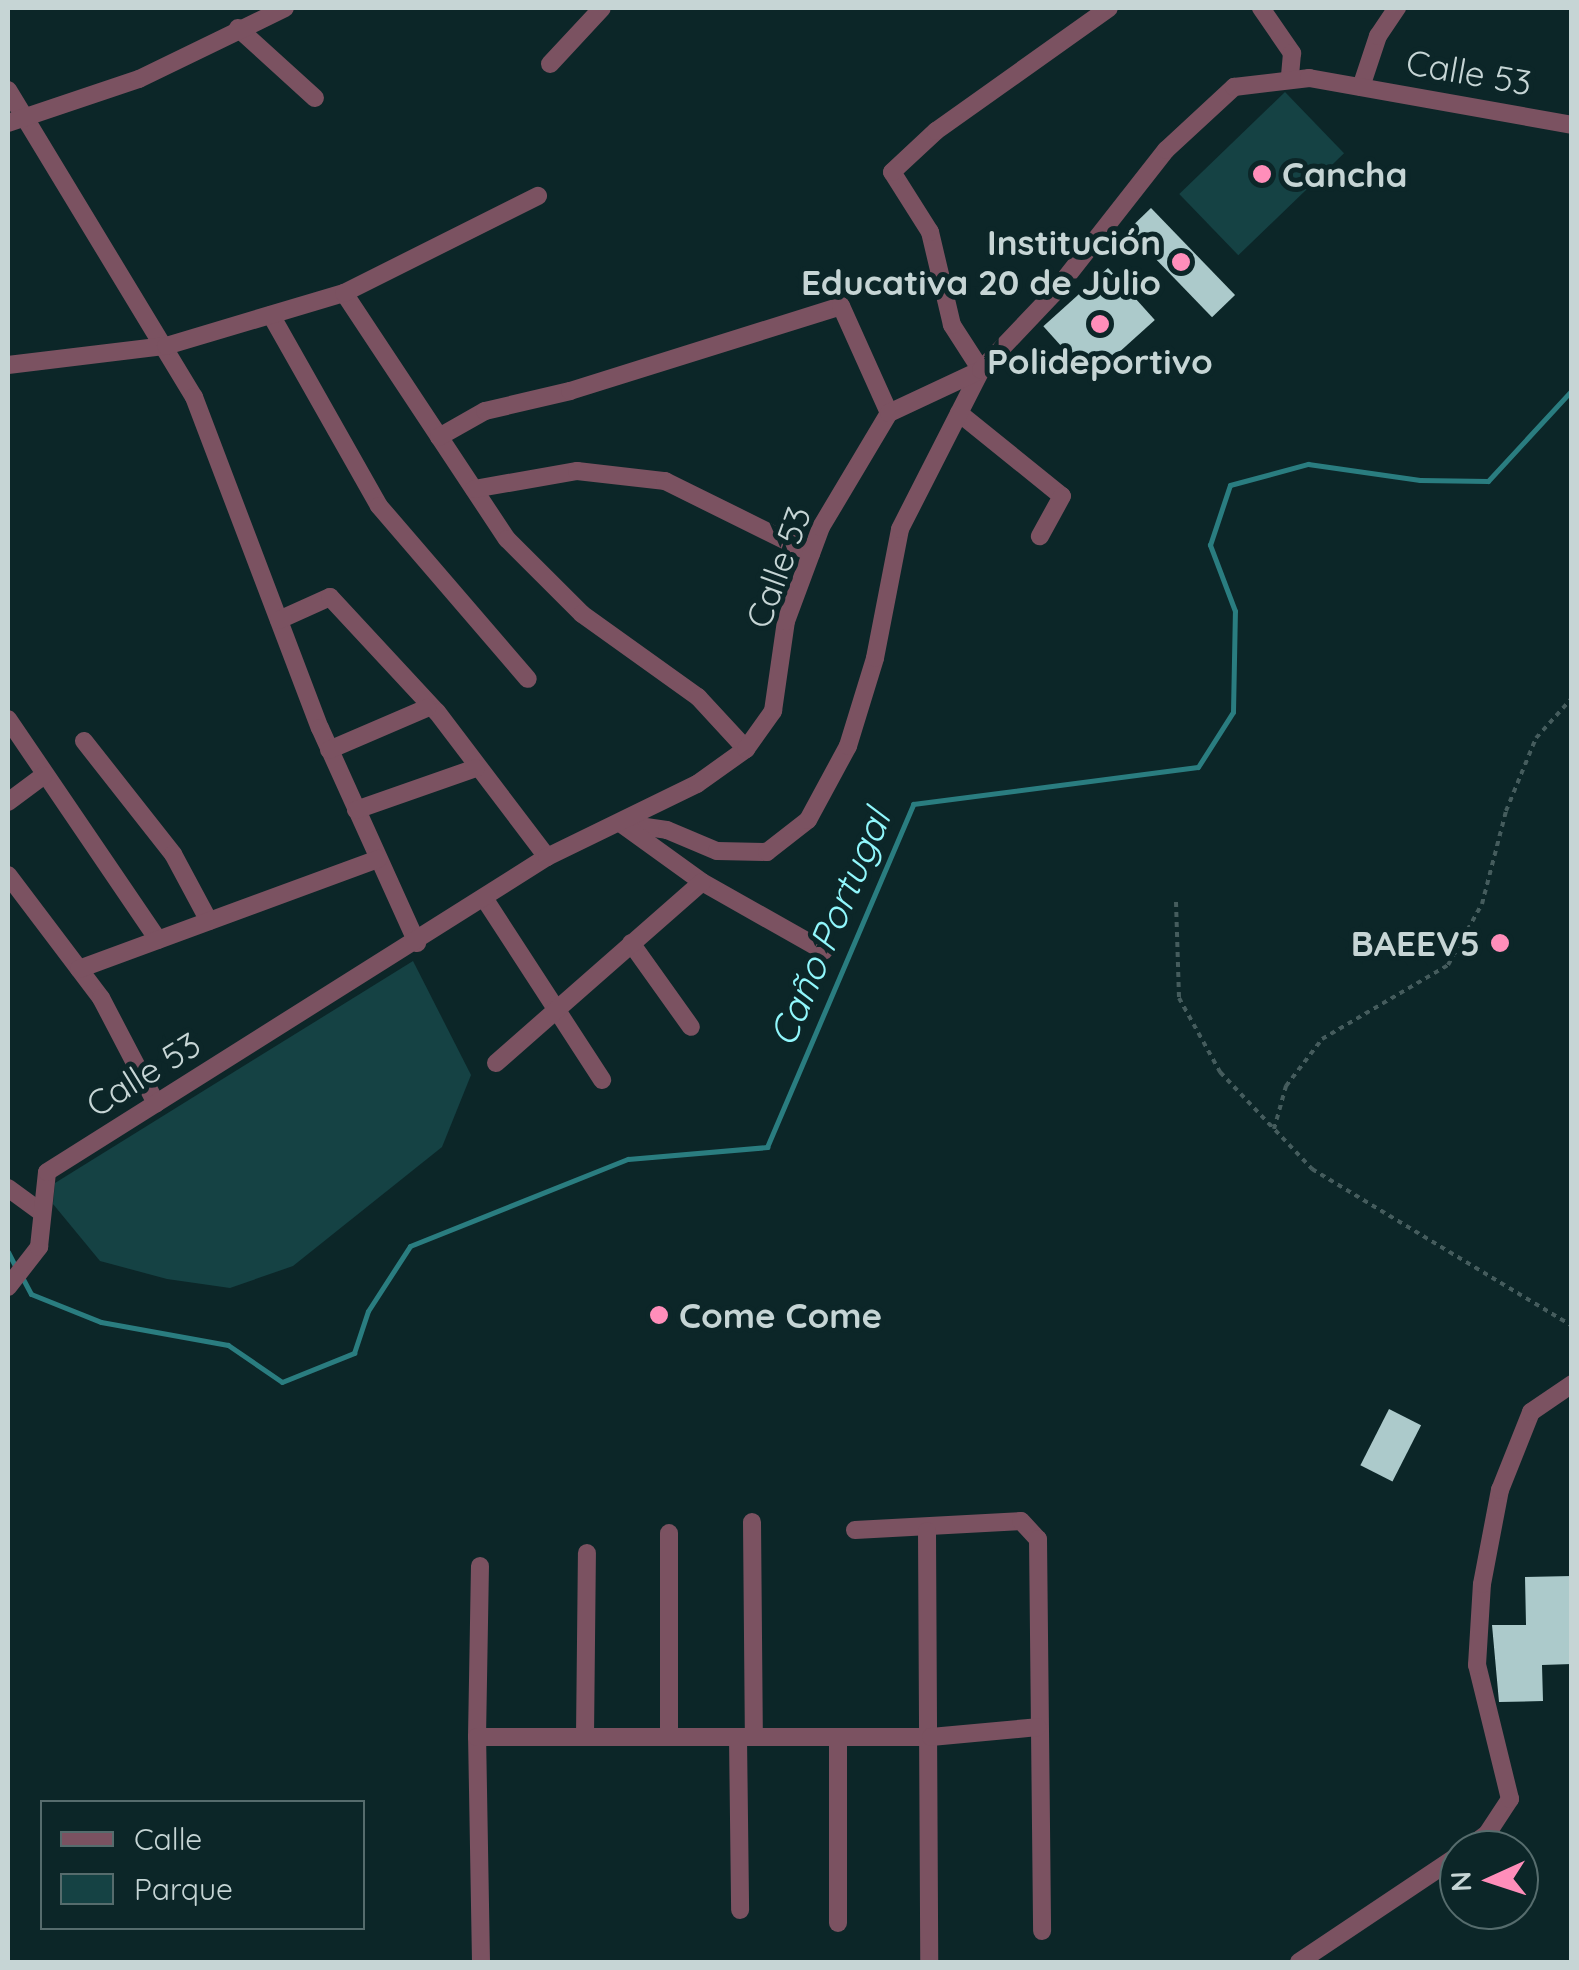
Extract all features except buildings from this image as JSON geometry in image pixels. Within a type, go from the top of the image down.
[{"type":"street","points":[[14,122],[138,80],[284,8]]},
{"type":"street","points":[[550,64],[602,8]]},
{"type":"street","points":[[623,824],[667,830],[716,851],[766,852],[808,820],[848,746],[875,658],[900,530],[981,370],[952,326],[930,232],[892,172],[936,131],[1109,8]]},
{"type":"street","points":[[1261,8],[1292,52],[1290,77]]},
{"type":"street","points":[[1361,87],[1378,36],[1397,8]]},
{"type":"street","points":[[238,28],[315,98]]},
{"type":"street","name":"Calle 53","points":[[9,1285],[39,1246],[46,1172],[548,857],[623,824],[746,749],[773,712],[786,621],[811,553],[889,414],[981,370],[1052,294],[1166,150],[1234,87],[1290,77],[1572,124]]},
{"type":"street","points":[[8,90],[14,122],[166,346],[194,397],[330,750],[418,942]]},
{"type":"street","points":[[8,365],[166,346],[344,293],[538,196]]},
{"type":"street","points":[[344,293],[507,539],[582,614],[698,696],[746,749]]},
{"type":"street","points":[[439,437],[486,410],[841,306],[889,414]]},
{"type":"street","points":[[271,316],[380,506],[528,679]]},
{"type":"street","points":[[959,413],[1062,496],[1040,536]]},
{"type":"street","points":[[474,489],[577,471],[665,482],[811,553]]},
{"type":"street","points":[[278,620],[330,597],[427,708],[437,712],[476,768],[548,857]]},
{"type":"street","points":[[330,750],[427,708]]},
{"type":"street","points":[[8,719],[43,776],[158,940]]},
{"type":"street","points":[[84,741],[173,854],[208,921]]},
{"type":"street","points":[[356,810],[476,768]]},
{"type":"street","points":[[8,802],[43,776]]},
{"type":"street","points":[[623,824],[702,882],[824,950]]},
{"type":"street","points":[[78,969],[378,859]]},
{"type":"street","points":[[8,874],[78,969],[156,1103]]},
{"type":"street","points":[[496,1062],[702,882]]},
{"type":"street","points":[[484,898],[602,1080]]},
{"type":"street","points":[[631,943],[691,1028]]},
{"type":"street","points":[[8,1188],[42,1213]]},
{"type":"street","points":[[1490,1830],[1510,1799],[1477,1665],[1482,1584],[1500,1490],[1531,1412],[1572,1384]]},
{"type":"street","points":[[855,1530],[927,1531],[1021,1521],[1032,1529],[1042,1930]]},
{"type":"street","points":[[740,1910],[752,1522]]},
{"type":"street","points":[[927,1531],[931,1737],[929,1962]]},
{"type":"street","points":[[670,1533],[670,1737]]},
{"type":"street","points":[[585,1738],[587,1553]]},
{"type":"street","points":[[480,1566],[476,1737],[481,1962]]},
{"type":"street","points":[[476,1737],[931,1737],[1038,1727]]},
{"type":"street","points":[[838,1737],[838,1923]]},
{"type":"street","points":[[1298,1962],[1439,1868]]},
{"type":"path","points":[[1274,1129],[1286,1086],[1322,1039],[1448,966],[1482,904],[1506,811],[1536,738],[1572,698]]},
{"type":"path","points":[[1176,902],[1179,998],[1220,1072],[1312,1168],[1572,1326]]},
{"type":"green space","name":"Cancha","points":[[1285,92],[1344,153],[1238,255],[1179,194]]},
{"type":"green space","points":[[413,961],[471,1075],[442,1147],[293,1266],[230,1288],[167,1279],[100,1261],[53,1204],[55,1183]]},
{"type":"waterway","name":"Caño Portugal","points":[[23,1279],[31,1294],[101,1322],[228,1345],[282,1382],[354,1353],[368,1311],[410,1246],[628,1159],[767,1147],[913,804],[1198,767],[1233,712],[1235,611],[1210,545],[1230,485],[1308,464],[1420,480],[1488,481],[1572,390]]},
{"type":"waterway","name":"Caño Portugal","points":[[8,1252],[17,1270]]},
{"type":"place","name":"Cancha","points":[[1262,174]]},
{"type":"place","name":"Institución Educativa 20 de Julio","points":[[1181,262]]},
{"type":"place","name":"Polideportivo","points":[[1100,324]]},
{"type":"place","name":"BAEEV5","points":[[1500,943]]},
{"type":"place","name":"Come Come","points":[[659,1315]]}]
